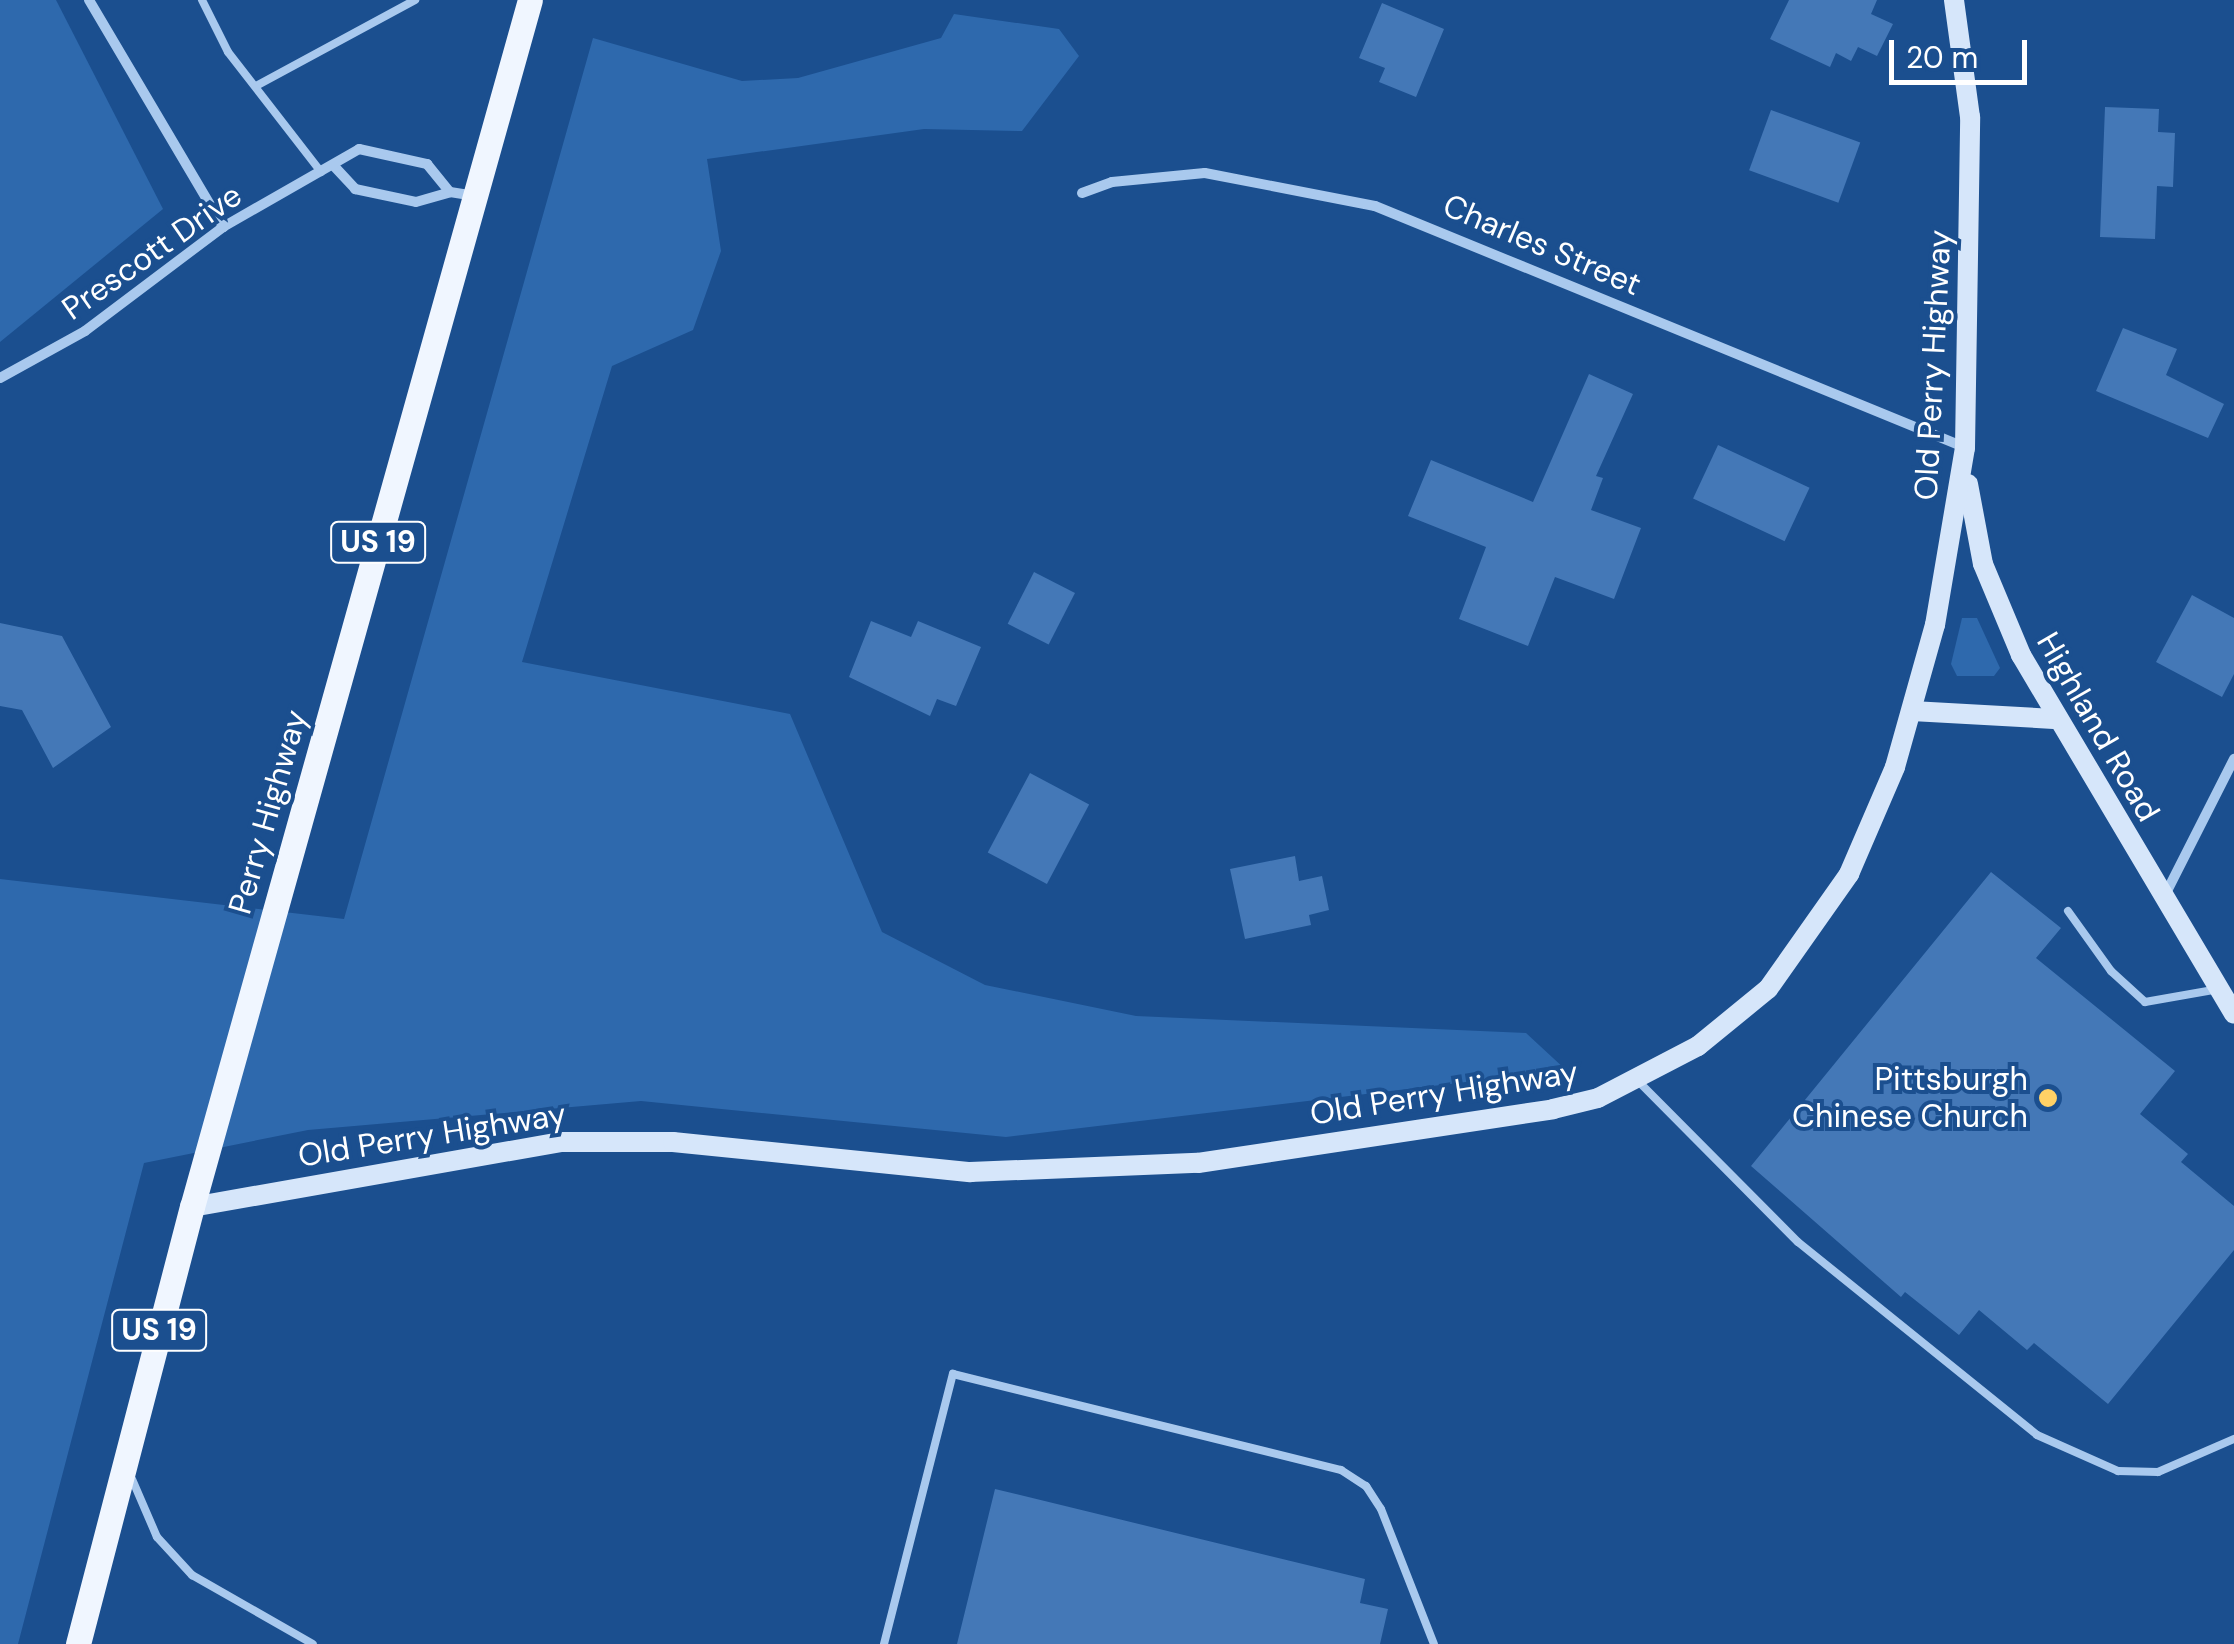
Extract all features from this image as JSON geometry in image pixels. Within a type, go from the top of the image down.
[{"type":"main road","name":"Perry Highway","points":[[78,1644],[462,194],[530,0]]},
{"type":"street","points":[[89,0],[223,226]]},
{"type":"street","name":"Old Perry Highway","points":[[192,1207],[448,1158],[578,1142],[673,1142],[970,1172],[1120,1170],[1553,1108],[1638,1080],[1734,1020],[1798,954],[1850,874],[1912,711],[1953,537],[1965,448],[1970,116],[1954,0]]},
{"type":"street","name":"Prescott Drive","points":[[0,378],[85,331],[223,226],[359,149],[426,164],[462,194]]},
{"type":"street","points":[[333,165],[355,188],[416,202],[462,194]]},
{"type":"street","name":"Charles Street","points":[[1082,194],[1112,182],[1205,174],[1357,201],[1419,220],[1965,448]]},
{"type":"street","name":"Highland Road","points":[[1965,448],[1983,564],[2054,719],[2234,1014]]},
{"type":"street","points":[[1912,711],[2054,719]]},
{"type":"street","points":[[2163,898],[2234,759]]},
{"type":"lane","points":[[202,0],[228,52],[321,172]]},
{"type":"lane","points":[[256,86],[415,0]]},
{"type":"lane","points":[[2068,911],[2111,971],[2145,1002],[2218,989]]},
{"type":"lane","points":[[1638,1080],[1798,1242],[2037,1435],[2118,1471],[2158,1472],[2234,1439]]},
{"type":"lane","points":[[884,1644],[953,1374],[1341,1470],[1366,1486],[1380,1509],[1434,1644]]},
{"type":"lane","points":[[126,1452],[143,1514],[173,1556],[213,1590],[313,1644]]},
{"type":"shaded area","points":[[0,0],[56,0],[163,209],[0,342]]},
{"type":"shaded area","points":[[954,14],[1059,29],[1079,56],[1022,131],[924,129],[707,159],[721,251],[693,330],[612,366],[522,662],[790,714],[882,932],[985,985],[1136,1016],[1526,1033],[1566,1070],[1006,1137],[641,1101],[308,1130],[144,1163],[18,1644],[0,1644],[0,879],[344,919],[593,38],[742,81],[798,78],[941,38]]},
{"type":"shaded area","points":[[1962,618],[1977,618],[2000,668],[1994,676],[1957,676],[1951,664]]},
{"type":"building","points":[[1789,0],[1877,0],[1871,14],[1893,24],[1877,56],[1858,47],[1851,61],[1836,53],[1830,67],[1770,39]]},
{"type":"building","points":[[1382,3],[1444,29],[1416,97],[1379,82],[1385,68],[1359,58]]},
{"type":"building","points":[[2105,107],[2159,109],[2158,132],[2175,133],[2173,187],[2157,186],[2155,239],[2100,237]]},
{"type":"building","points":[[1771,110],[1860,142],[1838,203],[1749,170]]},
{"type":"building","points":[[2123,328],[2177,349],[2166,375],[2224,404],[2208,438],[2096,391]]},
{"type":"building","points":[[1589,374],[1633,394],[1596,476],[1603,478],[1591,510],[1641,528],[1614,599],[1555,577],[1528,646],[1459,619],[1486,547],[1408,516],[1431,460],[1533,502]]},
{"type":"building","points":[[1718,445],[1810,488],[1785,541],[1693,498]]},
{"type":"building","points":[[1034,572],[1075,593],[1049,645],[1008,624]]},
{"type":"building","points":[[2192,595],[2234,618],[2234,674],[2222,697],[2156,662]]},
{"type":"building","points":[[871,621],[911,637],[918,621],[981,647],[956,706],[937,699],[930,716],[849,677]]},
{"type":"building","points":[[0,623],[62,636],[111,727],[53,768],[22,710],[0,706]]},
{"type":"building","points":[[1030,773],[1089,804],[1047,884],[988,852]]},
{"type":"building","points":[[1295,856],[1299,881],[1322,876],[1329,910],[1309,915],[1311,925],[1245,939],[1230,869]]},
{"type":"building","points":[[1991,872],[2061,928],[2036,958],[2175,1071],[2140,1114],[2188,1154],[2181,1162],[2234,1206],[2234,1250],[2108,1404],[2034,1343],[2027,1350],[1979,1310],[1959,1335],[1905,1292],[1901,1297],[1751,1166]]},
{"type":"building","points":[[995,1489],[1365,1579],[1360,1603],[1388,1609],[1380,1644],[957,1644]]},
{"type":"place","name":"Pittsburgh Chinese Church","points":[[2048,1098]]}]
